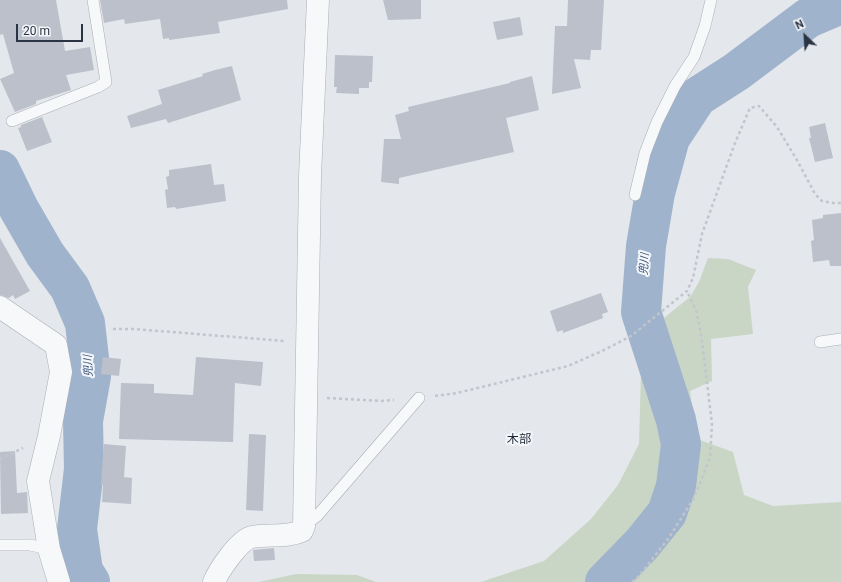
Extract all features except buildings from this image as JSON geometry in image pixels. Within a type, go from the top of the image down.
[{"type":"street","points":[[214,582],[232,553],[250,537],[294,535],[302,531],[304,526],[310,176],[318,0]]},
{"type":"street","points":[[0,307],[56,345],[61,372],[38,481],[49,549],[59,582]]},
{"type":"lane","points":[[12,122],[98,87],[106,82],[93,0]]},
{"type":"lane","points":[[635,195],[645,153],[657,122],[675,86],[694,57],[705,26],[711,0]]},
{"type":"lane","points":[[820,342],[841,339]]},
{"type":"lane","points":[[304,526],[318,516],[418,398]]},
{"type":"lane","points":[[0,546],[30,545],[49,549]]},
{"type":"path","points":[[306,395],[339,399],[382,401],[457,393],[568,366],[602,351],[630,336],[687,291],[692,278],[702,234],[735,143],[750,108],[759,106],[777,127],[815,194],[822,201],[841,203]]},
{"type":"path","points":[[632,582],[639,576],[668,539],[694,498],[710,458],[712,424],[702,341],[697,313],[687,291]]},
{"type":"path","points":[[113,329],[134,329],[307,343]]},
{"type":"green space","points":[[708,258],[728,259],[756,270],[748,287],[753,334],[711,339],[712,381],[690,391],[697,439],[733,452],[744,495],[773,506],[841,502],[841,582],[481,582],[544,561],[591,519],[618,485],[639,444],[641,372],[639,338],[690,297],[699,282]]},
{"type":"green space","points":[[296,574],[357,575],[376,582],[259,582]]},
{"type":"waterway","name":"兜川","points":[[605,582],[642,544],[667,513],[676,486],[681,444],[676,420],[641,312],[646,246],[655,193],[670,138],[697,97],[736,72],[808,18],[841,4]]},
{"type":"waterway","name":"兜川","points":[[0,170],[19,209],[45,254],[70,288],[85,323],[91,376],[83,421],[84,469],[77,529],[83,571],[90,582]]},
{"type":"district","name":"木部","points":[[519,440]]}]
